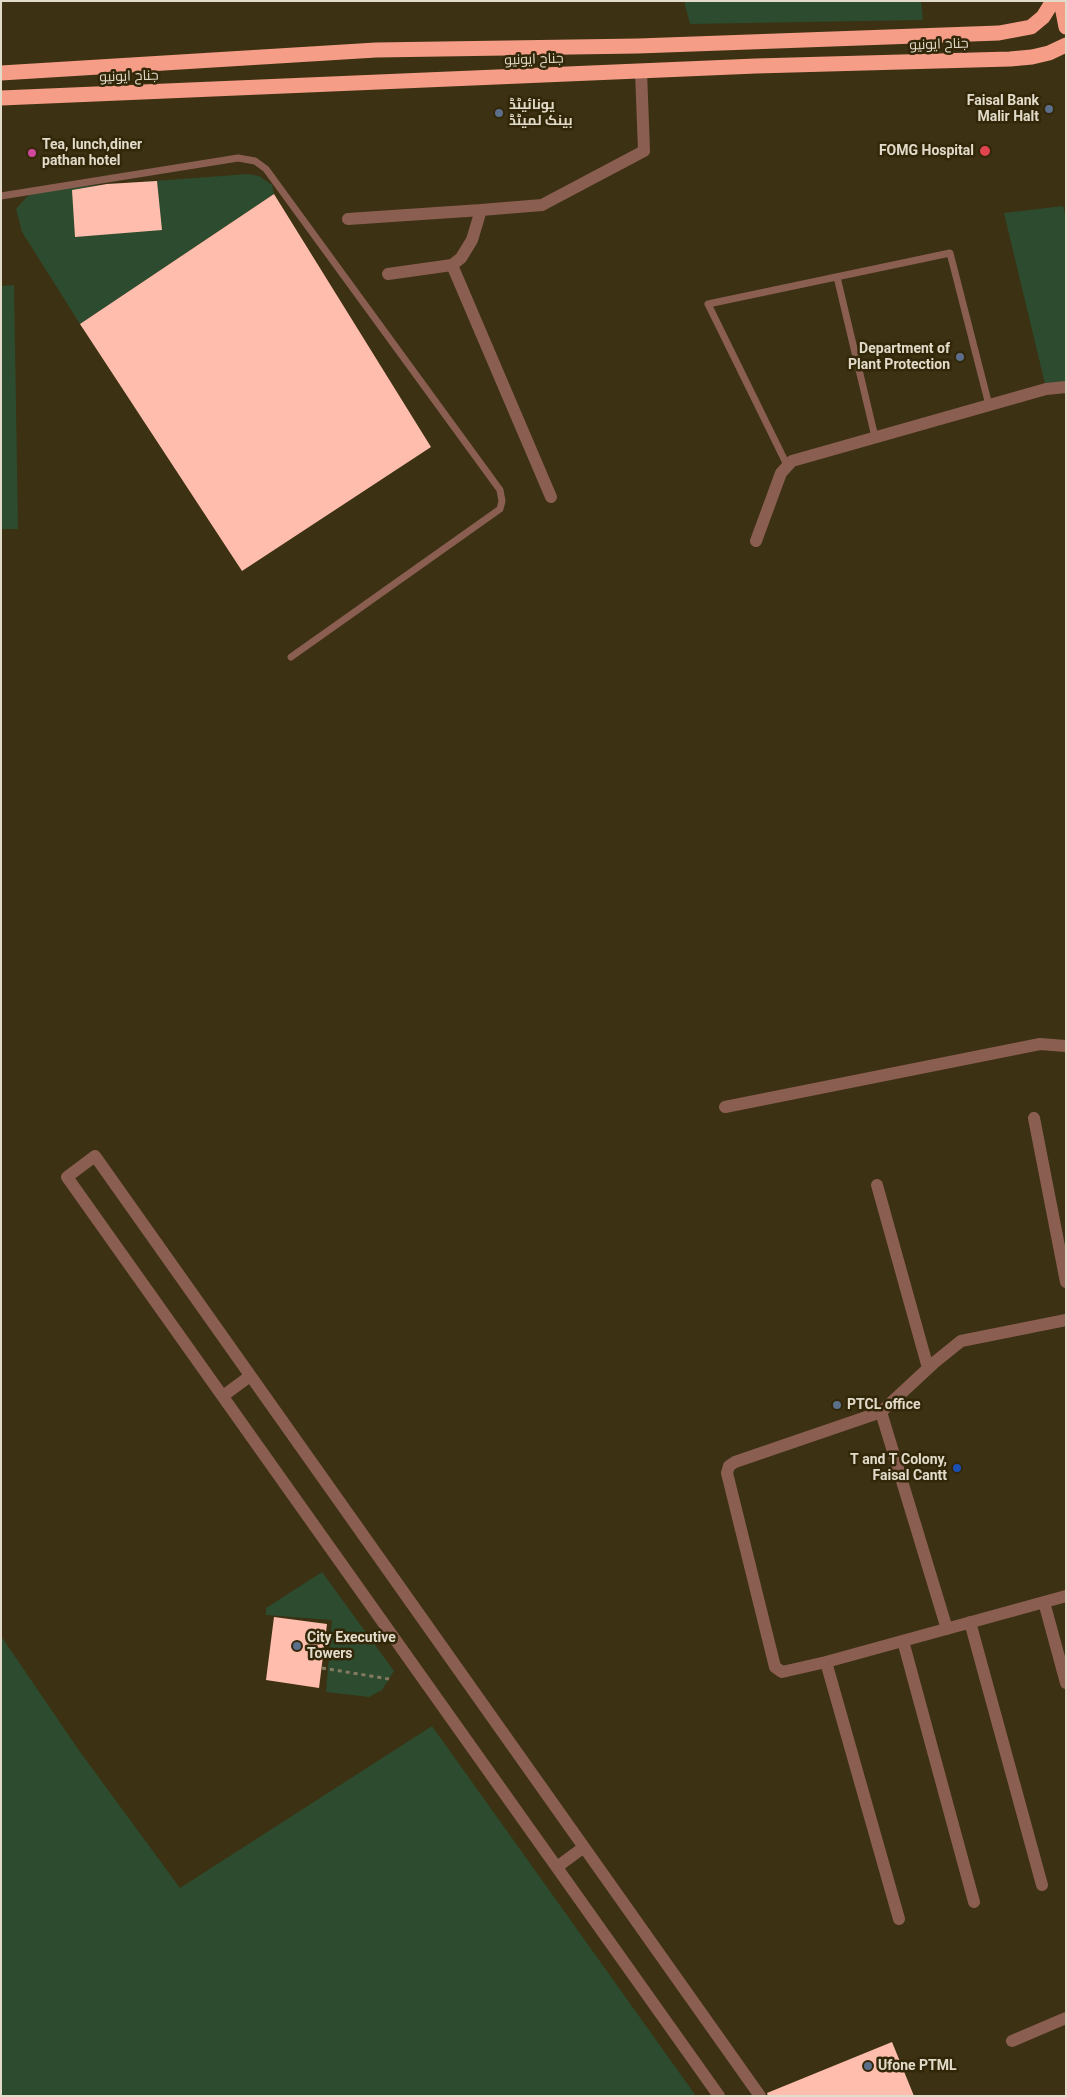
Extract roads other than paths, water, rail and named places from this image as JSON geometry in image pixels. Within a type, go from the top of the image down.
[{"type":"highway","name":"جناح ایونیو","points":[[1,73],[376,50],[625,47],[1007,32],[1031,27],[1043,17],[1053,1]]},
{"type":"highway","points":[[1061,1],[1066,27]]},
{"type":"highway","name":"جناح ایونیو","points":[[1,98],[634,72],[1010,59],[1049,53],[1066,45]]},
{"type":"highway","points":[[625,47],[634,72]]},
{"type":"street","points":[[348,219],[542,205],[644,151],[634,72]]},
{"type":"street","points":[[388,274],[452,265],[462,258],[472,240],[481,210]]},
{"type":"street","points":[[452,265],[551,497]]},
{"type":"street","points":[[756,541],[781,473],[787,465],[800,458],[1046,389],[1066,387]]},
{"type":"street","points":[[725,1107],[1040,1044],[1066,1046]]},
{"type":"street","points":[[1034,1118],[1066,1282]]},
{"type":"street","points":[[719,2096],[67,1177],[96,1156],[760,2096]]},
{"type":"street","points":[[877,1185],[928,1368]]},
{"type":"street","points":[[1066,1320],[961,1341],[928,1368],[881,1412],[735,1462],[729,1466],[727,1473],[775,1667],[782,1672],[826,1662],[1066,1596]]},
{"type":"street","points":[[223,1396],[250,1376]]},
{"type":"street","points":[[881,1412],[947,1628]]},
{"type":"street","points":[[1044,1602],[1066,1682]]},
{"type":"street","points":[[970,1622],[1042,1885]]},
{"type":"street","points":[[903,1641],[974,1902]]},
{"type":"street","points":[[826,1662],[899,1919]]},
{"type":"street","points":[[556,1867],[584,1847]]},
{"type":"street","points":[[1012,2041],[1066,2018]]},
{"type":"lane","points":[[1,196],[238,158],[255,161],[266,169],[500,490],[502,501],[500,509],[291,657]]},
{"type":"lane","points":[[787,465],[708,304],[950,253],[989,405]]},
{"type":"lane","points":[[837,277],[875,437]]},
{"type":"place","name":"Faisal Bank Malir Halt","points":[[1049,109]]},
{"type":"place","name":"یونائیٹڈ بینک لمیٹڈ","points":[[499,113]]},
{"type":"place","name":"FOMG Hospital","points":[[985,151]]},
{"type":"place","name":"Tea, lunch,diner pathan hotel","points":[[32,153]]},
{"type":"place","name":"Department of Plant Protection","points":[[960,357]]},
{"type":"place","name":"PTCL office","points":[[837,1405]]},
{"type":"place","name":"T and T Colony, Faisal Cantt","points":[[957,1468]]},
{"type":"place","name":"City Executive Towers","points":[[297,1646]]},
{"type":"place","name":"Ufone PTML","points":[[868,2066]]}]
